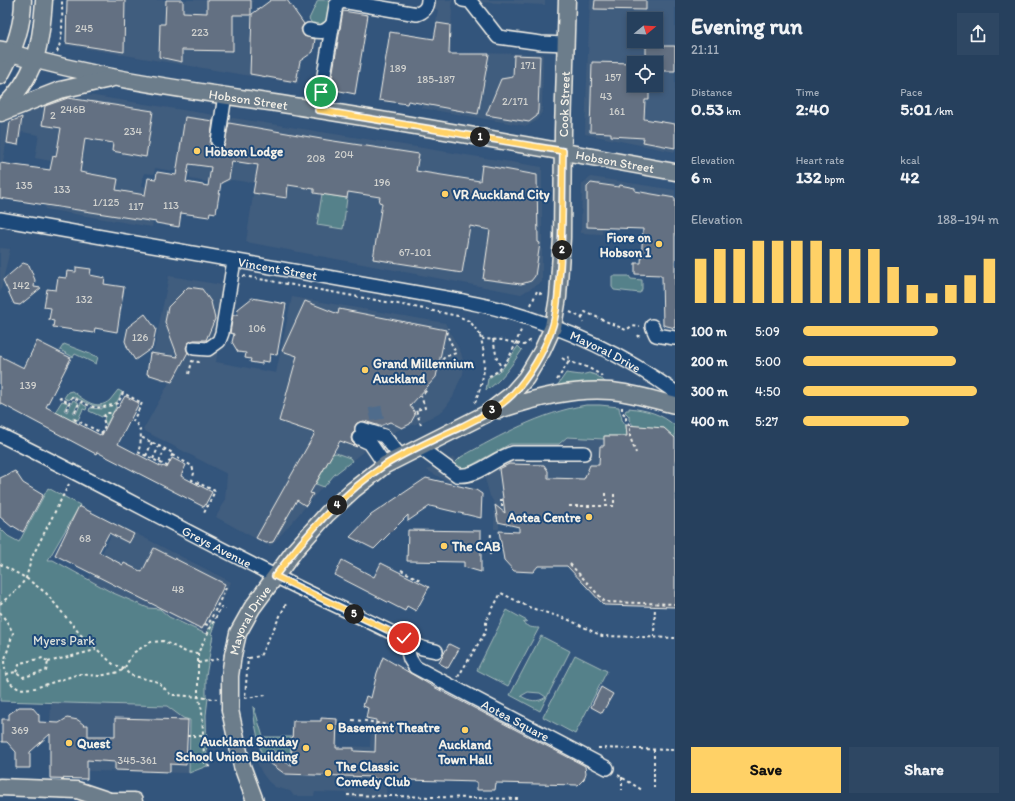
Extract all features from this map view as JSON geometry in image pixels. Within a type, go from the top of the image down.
[{"type":"main road","points":[[0,76],[6,52],[18,35],[22,16],[23,0]]},
{"type":"main road","points":[[0,112],[25,83],[35,60],[42,28],[44,0]]},
{"type":"main road","name":"Cook Street","points":[[553,327],[558,297],[561,259],[567,0]]},
{"type":"main road","name":"Hobson Street","points":[[6,52],[116,78],[563,151],[675,172]]},
{"type":"main road","points":[[0,112],[60,90],[116,78]]},
{"type":"main road","name":"Mayoral Drive","points":[[255,801],[242,766],[230,710],[230,676],[235,657],[238,633],[244,621],[295,550],[327,514],[353,490],[385,465],[486,414],[511,395],[526,378],[542,351],[553,327]]},
{"type":"main road","points":[[486,414],[532,399],[603,391],[620,392],[675,405]]},
{"type":"main road","points":[[0,787],[76,790],[105,801],[134,801]]},
{"type":"street","points":[[318,110],[336,6],[342,1],[417,14],[424,11],[428,4],[428,0]]},
{"type":"street","points":[[463,0],[470,1],[498,37],[541,43],[566,44]]},
{"type":"street","points":[[308,30],[322,32],[332,25]]},
{"type":"street","points":[[218,141],[225,95]]},
{"type":"street","name":"Vincent Street","points":[[0,219],[493,308],[553,327]]},
{"type":"street","points":[[194,348],[208,349],[219,341],[234,261]]},
{"type":"street","points":[[652,326],[656,335],[675,338]]},
{"type":"street","name":"Mayoral Drive","points":[[553,327],[584,340],[634,365],[675,392]]},
{"type":"street","points":[[385,465],[360,433],[382,431],[401,457]]},
{"type":"street","name":"Greys Avenue","points":[[0,435],[76,472],[162,519],[275,576],[422,648],[436,652]]},
{"type":"street","points":[[419,448],[457,475],[469,474],[503,456],[513,453],[584,453]]},
{"type":"street","name":"Aotea Square","points":[[404,638],[407,652],[415,667],[607,768]]},
{"type":"path","points":[[57,52],[60,45],[62,32],[62,0]]},
{"type":"path","points":[[232,274],[458,316],[469,321],[483,339],[502,340],[524,345]]},
{"type":"path","points":[[535,295],[537,291],[538,292]]},
{"type":"path","points":[[583,323],[582,318],[585,312],[626,330]]},
{"type":"path","points":[[577,316],[582,318]]},
{"type":"path","points":[[440,365],[441,360],[456,353],[447,335],[449,328]]},
{"type":"path","points":[[468,423],[484,376],[484,354],[480,335]]},
{"type":"path","points":[[489,376],[501,367],[518,338]]},
{"type":"path","points":[[493,339],[497,359],[501,367]]},
{"type":"path","points":[[555,382],[568,363],[569,355]]},
{"type":"path","points":[[562,358],[568,363],[578,364],[604,378]]},
{"type":"path","points":[[421,425],[416,410],[425,408],[421,396],[428,389]]},
{"type":"path","points":[[66,410],[72,397],[94,408],[102,408],[118,403],[123,393],[142,403],[133,421],[138,425],[141,437],[141,444],[138,452],[166,466],[172,455]]},
{"type":"path","points":[[58,397],[70,403]]},
{"type":"path","points":[[75,412],[80,401]]},
{"type":"path","points":[[622,407],[622,412],[626,416],[626,420],[630,426],[630,437],[636,453]]},
{"type":"path","points":[[74,419],[102,433],[106,426],[103,420],[104,416],[106,413],[113,413]]},
{"type":"path","points":[[141,437],[173,453],[172,455],[190,464],[194,472],[192,480],[215,491],[203,515]]},
{"type":"path","points":[[146,456],[152,442]]},
{"type":"path","points":[[153,459],[159,446]]},
{"type":"path","points":[[159,462],[165,449]]},
{"type":"path","points":[[0,604],[18,588],[26,578],[32,557],[66,490]]},
{"type":"path","points":[[606,493],[606,501]]},
{"type":"path","points":[[569,506],[614,506],[614,494]]},
{"type":"path","points":[[500,500],[502,500],[502,510]]},
{"type":"path","points":[[490,555],[491,531]]},
{"type":"path","points":[[0,564],[26,578],[46,593],[80,634],[113,664],[124,669],[130,675],[158,682],[171,695],[198,696],[205,698]]},
{"type":"path","points":[[570,564],[605,602],[675,604]]},
{"type":"path","points":[[402,570],[422,581]]},
{"type":"path","points":[[205,624],[208,625],[226,588]]},
{"type":"path","points":[[465,664],[486,631],[486,621],[501,593],[531,608],[567,619],[602,636],[675,638]]},
{"type":"path","points":[[198,663],[235,657],[260,656],[286,604]]},
{"type":"path","points":[[654,637],[655,606]]},
{"type":"path","points":[[212,769],[205,763],[204,757],[202,710],[198,696],[198,653],[221,607],[226,609]]},
{"type":"path","points":[[0,612],[13,633],[4,662],[6,674],[10,683],[19,689],[36,688],[78,674],[99,676],[119,672],[124,669],[133,653],[151,642],[163,641],[186,652],[198,653]]},
{"type":"path","points":[[48,662],[96,650]]},
{"type":"path","points":[[16,672],[20,663],[43,658],[48,662]]},
{"type":"path","points":[[6,674],[16,672],[23,677],[38,674],[46,671],[48,662]]},
{"type":"path","points":[[352,720],[366,720],[388,725]]},
{"type":"path","points":[[188,736],[203,736]]},
{"type":"path","points":[[579,753],[592,748],[675,750]]},
{"type":"path","points":[[654,749],[654,790]]},
{"type":"path","points":[[607,768],[642,790]]},
{"type":"path","points":[[622,777],[622,790]]},
{"type":"path","points":[[347,795],[518,799]]},
{"type":"shaded area","points":[[103,0],[253,0],[250,35],[265,59],[301,64],[298,84],[65,45],[65,12],[103,13]]},
{"type":"shaded area","points":[[430,0],[452,0],[451,53],[543,54],[542,112],[536,121],[527,126],[422,108],[438,10],[430,7]]},
{"type":"shaded area","points":[[479,0],[545,0],[545,5],[479,2]]},
{"type":"shaded area","points":[[590,0],[675,0],[675,152],[585,134]]},
{"type":"shaded area","points":[[69,92],[542,167],[542,282],[521,294],[246,242],[255,183],[232,180],[220,184],[190,179],[190,174],[155,168],[154,174],[144,173],[142,186],[158,188],[152,227],[45,209],[51,161],[35,158],[39,135],[22,132],[19,146],[6,144],[0,180],[0,124]]},
{"type":"shaded area","points":[[591,177],[675,190],[675,206],[602,197],[602,234],[581,233],[582,184]]},
{"type":"shaded area","points":[[0,248],[10,249],[0,294]]},
{"type":"shaded area","points":[[169,276],[228,286],[216,362],[276,373],[292,297],[445,323],[461,353],[464,365],[463,374],[453,397],[442,411],[424,421],[398,430],[373,444],[332,476],[272,545],[269,546],[216,517],[225,501],[227,474],[143,430],[169,383],[146,375],[151,352],[154,349]]},
{"type":"shaded area","points":[[567,437],[604,439],[604,470],[588,480],[499,520],[499,529],[494,529],[495,504],[490,496],[485,478],[468,483],[450,483],[427,470],[454,457],[457,465],[468,467],[510,444],[562,442]]},
{"type":"shaded area","points":[[117,524],[231,582],[206,634],[87,582]]},
{"type":"shaded area","points":[[51,703],[190,707],[189,773],[48,770]]},
{"type":"shaded area","points":[[321,718],[338,718],[338,746],[370,747],[371,726],[364,724],[366,718],[388,724],[386,799],[347,798],[347,793],[315,792],[314,796],[294,796],[290,791],[275,787],[268,781],[262,773],[255,758],[267,756],[272,750],[290,759],[291,720],[320,720]]},
{"type":"green space","points":[[318,0],[333,0],[328,27],[313,25],[309,19]]},
{"type":"green space","points":[[322,194],[347,198],[343,229],[317,225]]},
{"type":"green space","points":[[612,276],[629,276],[631,279],[642,280],[642,289],[640,293],[614,290],[612,287]]},
{"type":"green space","points":[[64,344],[98,357],[96,364],[75,354],[73,357],[60,350]]},
{"type":"green space","points":[[518,346],[522,350],[515,360],[501,378],[486,390],[488,379],[503,368]]},
{"type":"green space","points":[[566,373],[581,375],[589,373],[596,375],[608,384],[555,389]]},
{"type":"green space","points":[[118,390],[122,392],[115,403],[116,407],[106,425],[104,420],[105,416],[103,415],[102,417],[89,411],[90,408],[102,409],[102,406],[94,406],[72,396],[69,400],[64,398],[68,392],[72,391],[90,403],[100,405],[110,400]]},
{"type":"green space","points":[[73,400],[79,403],[73,412],[76,414],[81,403],[87,407],[86,410],[83,409],[78,420],[73,418],[73,420],[77,422],[76,423],[55,412],[62,401],[68,403],[64,410],[67,412]]},
{"type":"green space","points":[[586,405],[619,407],[622,420],[626,425],[627,436],[605,436],[604,439],[567,437],[559,444],[510,444],[468,467],[463,468],[455,463],[461,457],[521,426],[553,413]]},
{"type":"green space","points":[[629,408],[648,411],[665,418],[675,426],[675,438],[664,428],[634,426],[629,420],[629,416],[625,412],[626,410],[629,410]]},
{"type":"green space","points":[[336,453],[350,458],[352,461],[334,475],[324,487],[316,484],[332,454]]},
{"type":"green space","name":"Myers Park","points":[[48,488],[80,505],[48,560],[53,560],[111,592],[148,608],[160,609],[169,617],[206,634],[212,621],[215,623],[211,634],[213,635],[206,676],[206,696],[208,698],[206,715],[207,766],[189,773],[190,720],[183,718],[167,706],[0,701],[0,528],[8,536],[19,542]]},
{"type":"green space","points":[[507,610],[527,621],[523,623],[539,628],[508,686],[477,670]]},
{"type":"green space","points":[[541,636],[570,651],[540,711],[510,695]],"holes":[[[528,692],[540,693],[546,697],[534,701],[521,696]]]},
{"type":"green space","points":[[575,655],[607,671],[575,734],[543,717]]},
{"type":"green space","points":[[253,707],[263,737],[291,737],[290,759],[272,750],[267,756],[262,757]]},
{"type":"building","points":[[67,0],[125,0],[124,52],[66,43]]},
{"type":"building","points":[[166,0],[183,0],[183,12],[207,13],[207,0],[251,0],[251,15],[233,15],[233,51],[182,50],[182,62],[159,57],[160,24],[165,24]]},
{"type":"building","points":[[271,0],[287,0],[304,24],[301,29],[304,36],[315,39],[313,52],[300,61],[296,82],[250,74],[252,14]]},
{"type":"building","points":[[595,0],[646,0],[646,10],[594,9]]},
{"type":"building","points":[[343,11],[368,15],[355,94],[330,89]]},
{"type":"building","points":[[437,23],[450,25],[449,54],[489,54],[478,114],[408,101],[407,104],[379,100],[390,32],[434,39]]},
{"type":"building","points":[[675,46],[675,71],[663,71],[663,56],[646,56],[646,48]]},
{"type":"building","points":[[514,55],[540,56],[537,116],[529,122],[486,115],[501,79],[513,77]]},
{"type":"building","points":[[592,62],[627,63],[627,92],[649,92],[649,100],[645,100],[644,119],[675,124],[675,148],[643,142],[644,138],[611,136],[611,133],[590,132]]},
{"type":"building","points":[[68,98],[153,111],[146,157],[112,151],[113,143],[85,138],[80,172],[118,179],[116,190],[145,195],[148,178],[156,179],[157,172],[176,175],[185,117],[213,121],[210,144],[216,149],[224,146],[229,123],[419,154],[416,171],[480,181],[482,165],[537,175],[538,242],[540,243],[535,276],[531,281],[521,284],[483,279],[490,230],[470,226],[462,273],[373,259],[382,203],[379,202],[380,197],[348,192],[347,198],[314,193],[314,189],[288,185],[287,198],[253,193],[258,165],[232,161],[229,179],[221,183],[216,213],[210,212],[209,217],[181,213],[179,227],[156,222],[0,198],[0,163],[50,170],[53,156],[56,157],[61,128],[42,125],[45,106]],"holes":[[[189,164],[211,167],[208,186],[186,182]]]},
{"type":"building","points":[[22,117],[18,145],[7,143],[10,122]]},
{"type":"building","points":[[591,183],[619,187],[620,185],[635,188],[635,191],[675,198],[675,328],[663,325],[662,276],[635,274],[635,263],[641,263],[643,229],[587,227],[587,187]]},
{"type":"building","points":[[23,263],[29,265],[35,280],[34,287],[41,288],[20,305],[14,304],[3,280]]},
{"type":"building","points":[[76,267],[91,269],[90,275],[105,278],[104,284],[124,287],[117,332],[95,328],[94,333],[53,327],[54,321],[49,320],[51,308],[44,307],[47,289],[56,290],[58,277],[66,278],[67,271],[76,272]]},
{"type":"building","points":[[188,287],[202,289],[211,302],[215,319],[206,340],[194,340],[188,343],[186,348],[188,352],[172,382],[147,374],[150,353],[178,357],[165,322],[168,307]]},
{"type":"building","points":[[252,298],[286,304],[277,355],[270,354],[269,362],[262,361],[262,364],[250,362],[251,359],[245,358],[246,353],[238,352],[232,342],[234,334],[230,333],[233,315],[237,315],[238,309]]},
{"type":"building","name":"Grand Millennium Auckland","points":[[305,301],[338,314],[339,309],[446,330],[436,377],[410,406],[415,415],[410,424],[402,428],[390,422],[380,426],[364,421],[357,423],[351,438],[352,442],[357,447],[340,441],[310,493],[313,494],[306,506],[297,500],[273,542],[266,543],[256,538],[315,433],[279,421],[297,356],[282,351]]},
{"type":"building","points":[[145,314],[156,329],[152,348],[135,360],[125,341],[128,327]]},
{"type":"building","points":[[37,341],[71,358],[46,407],[102,435],[114,411],[117,407],[118,408],[125,396],[139,403],[118,444],[162,467],[167,468],[172,458],[186,465],[181,476],[212,492],[204,507],[97,452],[96,454],[0,403],[0,356],[24,368]]},
{"type":"building","name":"Aotea Centre","points":[[626,425],[664,428],[675,438],[675,607],[604,605],[567,566],[538,566],[533,572],[514,571],[504,560],[499,531],[519,532],[519,527],[498,522],[495,505],[505,513],[499,469],[509,464],[544,465],[548,471],[548,478],[584,479],[590,465],[599,465],[600,446],[604,446],[604,436],[627,436]]},
{"type":"building","points":[[15,471],[23,483],[43,495],[23,532],[13,526],[12,527],[0,517],[0,478]]},
{"type":"building","points":[[426,478],[476,490],[482,494],[481,518],[430,506],[408,521],[408,515],[374,549],[350,537],[371,515]]},
{"type":"building","points":[[79,506],[134,534],[129,543],[109,533],[99,552],[123,565],[124,563],[142,572],[154,548],[225,584],[202,629],[55,555]]},
{"type":"building","name":"The CAB","points":[[408,530],[481,531],[481,572],[464,567],[464,562],[407,561]]},
{"type":"building","points":[[342,560],[374,577],[381,563],[429,587],[416,611],[407,606],[405,611],[335,575]]},
{"type":"building","points":[[449,644],[459,649],[448,668],[439,663]]},
{"type":"building","points":[[383,657],[432,686],[585,766],[586,773],[584,779],[578,785],[496,783],[495,790],[477,790],[477,782],[374,779],[374,777],[285,774],[267,761],[273,752],[291,766],[293,721],[321,721],[321,718],[337,719],[336,748],[354,748],[354,751],[375,752],[376,720],[366,718],[368,708],[363,706],[366,696],[371,698],[377,673]]},
{"type":"building","points":[[601,687],[613,694],[602,713],[591,707]]},
{"type":"building","points":[[19,707],[32,707],[39,715],[39,722],[59,723],[67,718],[78,720],[84,725],[88,725],[88,736],[115,736],[115,718],[188,720],[186,765],[170,764],[170,772],[115,770],[115,762],[87,760],[87,779],[50,778],[50,734],[30,752],[30,768],[16,768],[16,752],[7,742],[2,742],[2,719],[9,719],[9,714]]},
{"type":"tunnel","points":[[375,407],[379,426]]},
{"type":"place","name":"Hobson Lodge","points":[[197,151]]},
{"type":"place","name":"VR Auckland City","points":[[445,194]]},
{"type":"place","name":"Fiore on Hobson 1","points":[[659,244]]},
{"type":"place","name":"Grand Millennium Auckland","points":[[365,370]]},
{"type":"place","name":"Aotea Centre","points":[[589,517]]},
{"type":"place","name":"The CAB","points":[[444,546]]},
{"type":"place","name":"Basement Theatre","points":[[330,727]]},
{"type":"place","name":"Auckland Town Hall","points":[[465,730]]},
{"type":"place","name":"Quest","points":[[69,743]]},
{"type":"place","name":"Auckland Sunday School Union Building","points":[[306,748]]},
{"type":"place","name":"The Classic Comedy Club","points":[[328,773]]},
{"type":"route","points":[[321,92],[318,110],[563,151],[562,238],[558,297],[553,327],[538,359],[526,378],[511,395],[486,414],[385,465],[353,490],[314,528],[275,576],[404,638]]}]
